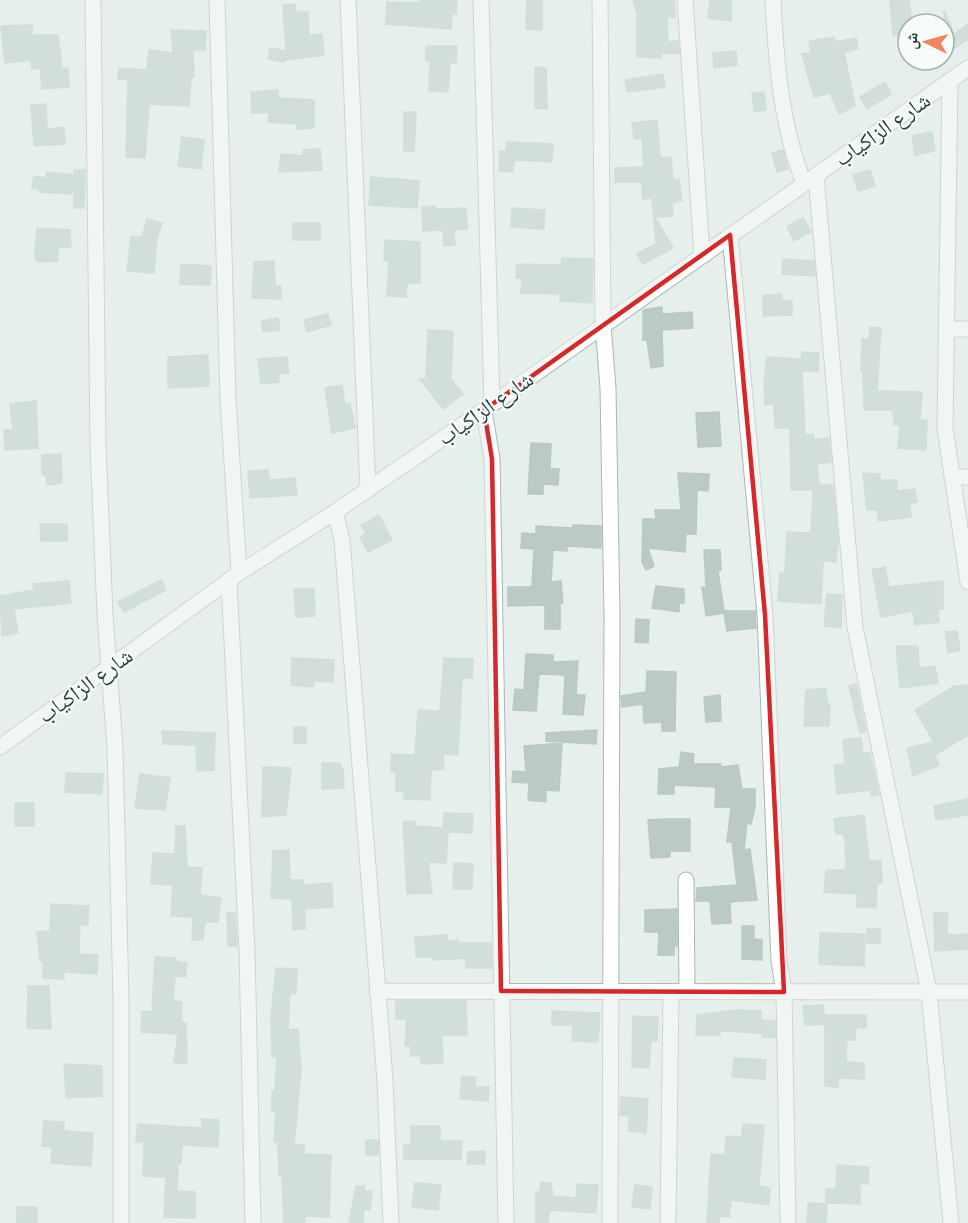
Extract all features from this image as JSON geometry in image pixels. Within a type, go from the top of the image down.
[{"type":"street","points":[[93,0],[98,445],[115,747],[121,1001],[121,1223]]},
{"type":"street","points":[[217,0],[247,950],[253,1223]]},
{"type":"street","points":[[348,0],[368,490]]},
{"type":"street","points":[[481,0],[506,1223]]},
{"type":"street","points":[[600,0],[603,325],[608,388],[612,614],[609,1223]]},
{"type":"street","points":[[685,0],[702,255]]},
{"type":"street","points":[[772,0],[777,58],[790,142],[810,179],[855,627],[929,992],[951,1223]]},
{"type":"street","name":"شارع الزاكياب","points":[[0,747],[234,576],[335,512],[488,407],[968,68]]},
{"type":"street","points":[[950,82],[945,428],[968,582]]},
{"type":"street","points":[[730,236],[765,615],[778,950],[784,992],[788,1223]]},
{"type":"street","points":[[946,329],[968,329]]},
{"type":"street","points":[[952,477],[968,477]]},
{"type":"street","points":[[335,512],[342,540],[385,1080],[391,1223]]},
{"type":"street","points":[[687,880],[687,992]]},
{"type":"street","points":[[377,991],[968,992]]},
{"type":"street","points":[[668,1223],[670,992]]},
{"type":"highlighted area","points":[[730,235],[765,615],[784,992],[501,991],[492,459],[484,410]]},
{"type":"building","points":[[420,0],[457,0],[456,14],[452,14],[451,29],[386,24],[387,2],[420,3]]},
{"type":"building","points":[[527,0],[542,0],[542,30],[526,29]]},
{"type":"building","points":[[633,0],[674,0],[675,17],[667,17],[668,42],[678,41],[679,53],[660,54],[661,58],[637,57],[637,14]]},
{"type":"building","points":[[710,0],[731,1],[731,21],[708,18]]},
{"type":"building","points":[[890,0],[909,0],[910,12],[896,12],[896,35],[893,36]]},
{"type":"building","points":[[295,4],[296,12],[308,12],[309,36],[322,34],[324,55],[286,60],[286,53],[284,62],[268,59],[270,48],[286,51],[283,5]]},
{"type":"building","points":[[968,24],[968,39],[956,47],[956,33]]},
{"type":"building","points":[[32,25],[32,35],[58,35],[62,69],[68,68],[69,87],[42,89],[40,68],[32,69],[31,60],[5,63],[1,26]]},
{"type":"building","points":[[171,30],[206,31],[205,50],[193,50],[194,77],[191,77],[189,106],[149,104],[145,158],[126,157],[128,80],[118,79],[119,68],[147,70],[149,50],[173,53]]},
{"type":"building","points":[[834,37],[835,42],[856,38],[858,49],[844,52],[855,106],[839,114],[830,93],[814,97],[802,54],[811,53],[809,41]]},
{"type":"building","points":[[426,46],[457,46],[456,63],[450,62],[448,92],[429,91],[430,62],[426,61]]},
{"type":"building","points":[[736,51],[737,65],[714,68],[713,53]]},
{"type":"building","points":[[535,67],[546,68],[547,109],[535,108]]},
{"type":"building","points":[[663,74],[665,87],[627,92],[625,80]]},
{"type":"building","points":[[885,82],[891,94],[867,109],[860,97]]},
{"type":"building","points":[[278,90],[278,98],[314,100],[314,128],[297,129],[297,124],[268,122],[269,112],[252,113],[251,92]]},
{"type":"building","points":[[764,92],[766,110],[754,112],[752,93]]},
{"type":"building","points":[[46,104],[47,129],[64,127],[65,144],[34,146],[31,105]]},
{"type":"building","points":[[404,112],[416,112],[414,151],[404,151]]},
{"type":"building","points":[[657,120],[660,158],[671,157],[673,180],[679,179],[682,201],[672,203],[673,216],[655,217],[673,248],[643,264],[637,254],[656,244],[652,198],[643,199],[642,182],[615,182],[615,168],[644,167],[642,138],[634,139],[632,123]]},
{"type":"building","points":[[932,132],[935,151],[915,155],[912,136]]},
{"type":"building","points":[[182,137],[204,140],[201,169],[178,166]]},
{"type":"building","points":[[507,142],[553,144],[552,162],[514,160],[513,172],[499,171],[500,151],[506,151]]},
{"type":"building","points":[[320,149],[322,170],[279,172],[281,154],[304,156],[303,150]]},
{"type":"building","points":[[783,150],[788,169],[777,172],[772,153]]},
{"type":"building","points":[[74,170],[85,170],[84,208],[74,208],[74,191],[71,194],[39,192],[40,189],[32,188],[34,176],[46,178],[47,172],[74,175]]},
{"type":"building","points":[[870,170],[875,186],[858,191],[853,175]]},
{"type":"building","points":[[371,177],[419,181],[417,208],[369,205]]},
{"type":"building","points":[[435,206],[435,209],[466,208],[467,229],[454,230],[455,245],[444,246],[443,230],[423,231],[422,207]]},
{"type":"building","points":[[512,208],[545,210],[544,229],[511,227]]},
{"type":"building","points":[[803,218],[811,232],[794,241],[787,226]]},
{"type":"building","points":[[147,219],[162,223],[157,238],[154,273],[127,271],[131,236],[142,237]]},
{"type":"building","points":[[293,223],[320,223],[320,240],[293,240]]},
{"type":"building","points":[[37,228],[70,230],[71,247],[58,247],[58,261],[37,262],[35,255]]},
{"type":"building","points":[[385,240],[420,242],[420,283],[407,283],[406,297],[387,296],[389,261],[384,261]]},
{"type":"building","points":[[562,258],[593,259],[592,303],[560,301],[560,294],[521,293],[522,278],[516,278],[517,264],[561,265]]},
{"type":"building","points":[[783,259],[814,261],[815,276],[782,274]]},
{"type":"building","points":[[274,261],[275,286],[281,286],[281,299],[252,298],[254,262]]},
{"type":"building","points":[[181,264],[211,266],[210,285],[180,284]]},
{"type":"building","points":[[782,294],[782,301],[792,301],[792,315],[763,316],[763,295]]},
{"type":"building","points":[[662,307],[662,314],[692,312],[693,328],[662,330],[663,366],[651,368],[647,340],[643,340],[643,310]]},
{"type":"building","points":[[328,314],[331,325],[307,332],[304,320]]},
{"type":"building","points":[[278,318],[280,330],[263,332],[261,321]]},
{"type":"building","points":[[870,327],[881,328],[877,391],[922,392],[920,420],[927,420],[926,450],[898,448],[900,425],[894,425],[893,410],[864,410],[863,371],[861,371],[862,339],[869,339]]},
{"type":"building","points":[[428,330],[453,331],[451,379],[463,394],[443,409],[420,379],[426,379]]},
{"type":"building","points":[[802,352],[819,353],[818,372],[802,371],[805,435],[813,434],[814,440],[829,438],[831,462],[817,464],[819,485],[833,485],[838,538],[836,562],[823,561],[821,604],[778,601],[780,573],[785,574],[787,532],[811,533],[813,490],[791,490],[790,428],[775,428],[774,404],[765,405],[764,381],[767,357],[801,359]]},
{"type":"building","points":[[208,355],[209,386],[168,388],[168,357]]},
{"type":"building","points":[[287,357],[289,373],[278,374],[279,382],[261,384],[258,359]]},
{"type":"building","points":[[342,385],[345,405],[350,403],[355,428],[332,433],[325,388]]},
{"type":"building","points":[[36,401],[38,448],[5,450],[4,430],[13,430],[10,404]]},
{"type":"building","points":[[719,412],[721,446],[698,447],[696,413]]},
{"type":"building","points":[[531,443],[551,444],[550,469],[559,469],[558,485],[543,484],[543,494],[528,494]]},
{"type":"building","points":[[61,454],[62,483],[47,485],[46,475],[42,475],[42,455]]},
{"type":"building","points":[[268,470],[269,480],[295,478],[297,495],[250,498],[248,471]]},
{"type":"building","points":[[678,473],[709,474],[708,491],[697,490],[696,534],[686,534],[685,552],[648,548],[654,566],[646,570],[642,562],[643,519],[656,519],[655,510],[681,510]]},
{"type":"building","points":[[863,473],[880,474],[880,480],[897,480],[897,491],[915,489],[917,502],[910,503],[911,517],[879,521],[877,510],[867,510]]},
{"type":"building","points":[[379,515],[392,540],[368,552],[360,537],[366,534],[361,525]]},
{"type":"building","points":[[40,524],[67,524],[67,541],[41,541]]},
{"type":"building","points":[[573,525],[601,526],[601,548],[567,546],[567,551],[553,550],[551,582],[561,581],[563,603],[560,603],[560,629],[545,629],[545,605],[508,606],[508,587],[532,587],[534,549],[521,548],[522,533],[536,534],[536,526],[573,528]]},
{"type":"building","points":[[704,550],[720,550],[721,570],[718,571],[724,611],[755,611],[756,628],[727,631],[724,613],[706,616],[702,587],[706,588]]},
{"type":"building","points":[[885,567],[889,587],[943,581],[943,609],[938,609],[939,622],[915,625],[913,611],[881,617],[872,569]]},
{"type":"building","points":[[161,580],[166,590],[124,612],[118,602]]},
{"type":"building","points":[[69,581],[71,603],[14,609],[18,633],[2,636],[0,596],[34,590],[33,584]]},
{"type":"building","points":[[656,586],[684,589],[684,603],[679,603],[679,612],[652,608]]},
{"type":"building","points":[[294,589],[314,589],[315,616],[296,617]]},
{"type":"building","points":[[827,594],[842,595],[841,628],[824,626]]},
{"type":"building","points":[[636,619],[649,620],[648,643],[635,642]]},
{"type":"building","points":[[957,631],[960,651],[948,653],[945,632]]},
{"type":"building","points":[[896,646],[918,646],[919,668],[935,666],[938,683],[900,688]]},
{"type":"building","points":[[526,654],[553,655],[553,662],[578,661],[576,695],[585,695],[583,715],[563,714],[565,675],[539,674],[536,711],[513,710],[515,689],[524,690]]},
{"type":"building","points":[[292,658],[334,660],[333,682],[314,681],[313,687],[291,685]]},
{"type":"building","points":[[444,658],[473,659],[472,678],[462,678],[458,755],[443,754],[444,769],[431,770],[430,800],[404,799],[404,792],[396,791],[396,772],[391,772],[391,754],[415,755],[418,710],[440,711]]},
{"type":"building","points":[[647,671],[676,672],[675,731],[662,731],[662,722],[644,723],[643,704],[622,707],[621,696],[646,692]]},
{"type":"building","points":[[856,684],[866,731],[860,733],[849,686]]},
{"type":"building","points":[[968,685],[968,735],[935,755],[939,765],[913,776],[907,748],[934,742],[915,710],[954,686]]},
{"type":"building","points":[[826,688],[827,704],[830,704],[829,726],[804,726],[806,690]]},
{"type":"building","points":[[720,695],[721,721],[706,722],[704,697]]},
{"type":"building","points":[[294,727],[306,727],[306,743],[294,743]]},
{"type":"building","points":[[597,730],[596,744],[546,741],[546,733]]},
{"type":"building","points":[[162,731],[215,733],[214,770],[197,771],[196,745],[163,744]]},
{"type":"building","points":[[861,738],[863,753],[870,752],[879,795],[871,796],[871,790],[837,794],[834,765],[845,764],[843,740]]},
{"type":"building","points":[[562,743],[559,791],[546,790],[546,802],[528,800],[529,783],[512,782],[513,771],[526,772],[524,746]]},
{"type":"building","points":[[681,752],[694,754],[693,764],[721,764],[721,767],[738,765],[742,789],[755,789],[755,807],[751,824],[747,823],[744,850],[750,849],[757,900],[730,902],[731,923],[712,924],[710,901],[696,901],[697,888],[737,885],[732,842],[727,842],[731,807],[715,807],[716,787],[674,785],[674,794],[658,794],[659,769],[679,767]]},
{"type":"building","points":[[322,763],[340,763],[343,769],[344,788],[322,789]]},
{"type":"building","points":[[263,767],[291,768],[286,815],[262,817]]},
{"type":"building","points":[[66,773],[103,774],[102,794],[65,792]]},
{"type":"building","points":[[140,774],[170,778],[165,810],[135,808]]},
{"type":"building","points":[[968,799],[968,815],[936,820],[934,806]]},
{"type":"building","points":[[15,803],[34,803],[34,826],[15,826]]},
{"type":"building","points":[[444,813],[473,814],[472,833],[448,832],[446,863],[428,862],[432,893],[407,894],[403,822],[415,821],[415,826],[443,828]]},
{"type":"building","points":[[864,815],[869,861],[881,860],[882,883],[877,883],[876,908],[857,907],[857,894],[824,892],[826,870],[846,870],[845,841],[843,833],[836,834],[834,819]]},
{"type":"building","points":[[690,819],[690,851],[670,851],[670,857],[651,858],[648,820]]},
{"type":"building","points":[[176,826],[185,826],[187,867],[202,868],[200,895],[221,898],[218,922],[205,922],[203,940],[192,940],[193,917],[171,916],[173,885],[151,884],[153,853],[175,854]]},
{"type":"building","points":[[289,850],[290,880],[303,880],[303,885],[332,883],[333,907],[305,909],[305,929],[293,930],[292,899],[271,898],[273,851]]},
{"type":"building","points":[[454,863],[473,864],[472,889],[453,889]]},
{"type":"building","points":[[51,904],[89,906],[88,925],[80,925],[79,954],[98,955],[97,974],[64,972],[64,979],[43,978],[43,960],[40,961],[37,932],[50,931]]},
{"type":"building","points":[[677,909],[677,946],[674,946],[674,955],[658,955],[659,932],[645,932],[645,910]]},
{"type":"building","points":[[227,913],[235,913],[237,946],[228,946]]},
{"type":"building","points":[[934,913],[948,913],[947,935],[968,934],[968,949],[935,951]]},
{"type":"building","points":[[742,926],[754,926],[754,939],[762,940],[762,960],[742,959]]},
{"type":"building","points":[[867,929],[880,929],[880,943],[867,943]]},
{"type":"building","points":[[820,933],[865,934],[864,966],[819,964]]},
{"type":"building","points":[[447,935],[448,941],[457,940],[458,943],[491,943],[492,968],[466,968],[466,958],[433,960],[432,957],[416,957],[415,937]]},
{"type":"building","points":[[155,957],[176,958],[176,961],[187,963],[185,977],[175,976],[173,1001],[182,1002],[181,1022],[186,1023],[187,1064],[174,1062],[178,1034],[141,1032],[142,1011],[152,1012]]},
{"type":"building","points":[[276,968],[297,969],[296,994],[290,993],[288,1030],[298,1029],[301,1071],[294,1145],[304,1145],[304,1154],[331,1155],[329,1217],[305,1216],[305,1223],[284,1223],[278,1143],[274,1142],[276,1111],[272,1111],[272,1091],[275,1091],[277,1057],[272,1057],[271,1017]]},
{"type":"building","points":[[28,986],[49,986],[51,1029],[27,1028]]},
{"type":"building","points":[[396,1001],[466,1001],[467,1035],[442,1035],[443,1063],[421,1064],[421,1056],[410,1056],[411,1046],[405,1046],[407,1019],[396,1019]]},
{"type":"building","points":[[823,1005],[825,1024],[805,1025],[803,1006]]},
{"type":"building","points":[[736,1010],[761,1011],[761,1020],[775,1021],[775,1038],[762,1037],[762,1033],[720,1031],[720,1035],[696,1035],[697,1015]]},
{"type":"building","points":[[552,1011],[600,1013],[598,1042],[572,1041],[573,1025],[552,1025]]},
{"type":"building","points":[[825,1015],[866,1015],[866,1028],[856,1028],[855,1040],[847,1040],[846,1062],[864,1063],[864,1079],[838,1078],[838,1087],[825,1086]]},
{"type":"building","points":[[633,1016],[658,1017],[657,1041],[651,1041],[649,1068],[632,1067]]},
{"type":"building","points":[[734,1058],[766,1060],[765,1079],[732,1077]]},
{"type":"building","points":[[64,1064],[102,1066],[102,1096],[66,1098]]},
{"type":"building","points":[[462,1076],[476,1077],[475,1087],[489,1087],[488,1101],[460,1099]]},
{"type":"building","points":[[621,1097],[648,1099],[646,1133],[629,1131],[629,1116],[620,1115]]},
{"type":"building","points":[[202,1119],[219,1120],[218,1147],[182,1145],[181,1164],[178,1164],[177,1191],[195,1192],[195,1218],[164,1217],[166,1177],[143,1176],[144,1142],[136,1142],[138,1124],[202,1128]]},
{"type":"building","points":[[44,1121],[64,1122],[64,1131],[93,1133],[91,1166],[51,1163],[52,1147],[42,1146]]},
{"type":"building","points":[[743,1124],[764,1125],[759,1186],[770,1188],[769,1205],[731,1200],[729,1217],[719,1216],[719,1223],[707,1223],[711,1154],[725,1155],[726,1136],[742,1137]]},
{"type":"building","points":[[411,1126],[440,1126],[440,1141],[462,1141],[461,1159],[404,1159],[404,1145],[411,1145]]},
{"type":"building","points":[[366,1140],[378,1140],[378,1155],[366,1155]]},
{"type":"building","points":[[485,1151],[485,1164],[467,1164],[468,1152]]},
{"type":"building","points":[[837,1165],[869,1167],[868,1184],[860,1184],[860,1204],[826,1203],[826,1189],[836,1189]]},
{"type":"building","points":[[541,1182],[551,1183],[553,1196],[576,1198],[577,1184],[598,1185],[596,1213],[549,1210],[548,1223],[536,1223],[536,1192],[540,1192]]},
{"type":"building","points":[[415,1183],[441,1185],[438,1210],[412,1207]]},
{"type":"building","points":[[635,1185],[652,1187],[650,1209],[632,1207]]},
{"type":"building","points":[[356,1186],[365,1186],[364,1191],[372,1191],[370,1210],[364,1209],[363,1223],[349,1223]]},
{"type":"building","points":[[808,1203],[827,1204],[826,1223],[807,1223]]},
{"type":"building","points":[[17,1207],[37,1207],[37,1223],[17,1223]]}]
